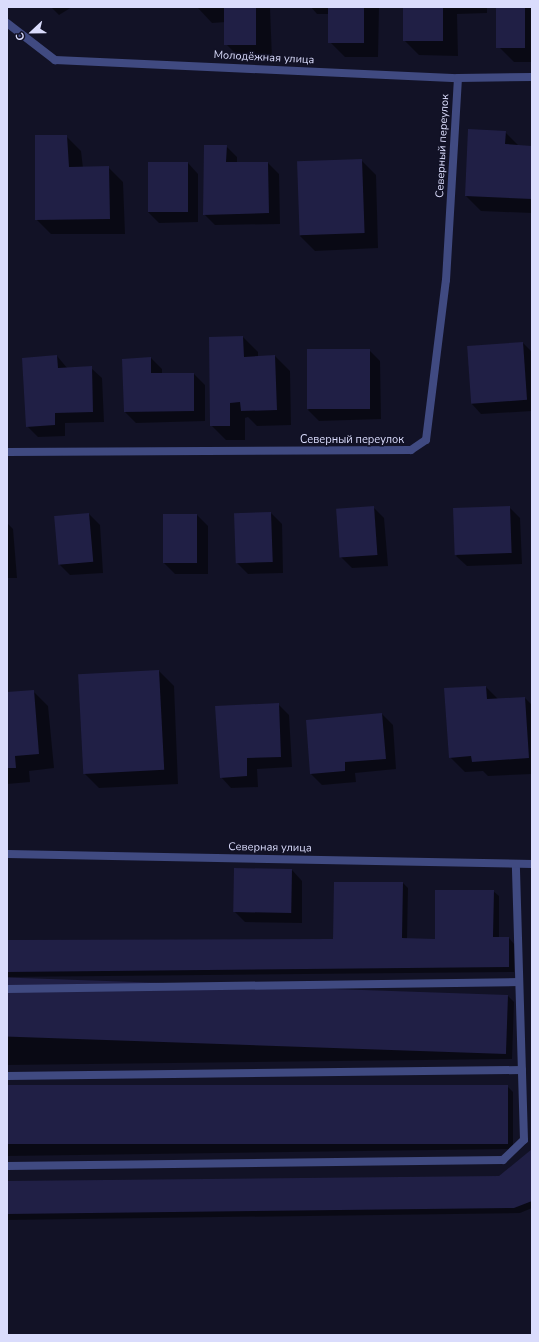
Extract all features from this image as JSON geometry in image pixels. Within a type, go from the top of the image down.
[{"type":"street","name":"Молодёжная улица","points":[[7,23],[55,60],[458,78],[532,77]]},
{"type":"street","name":"Северный переулок","points":[[7,452],[411,450],[426,440],[446,280],[458,78]]},
{"type":"street","name":"Северная улица","points":[[7,854],[532,864]]},
{"type":"street","points":[[7,1166],[503,1160],[524,1140],[516,864]]},
{"type":"street","points":[[7,989],[519,982]]},
{"type":"street","points":[[7,1076],[522,1070]]},
{"type":"building","points":[[224,7],[256,7],[256,45],[224,45]]},
{"type":"building","points":[[328,7],[364,7],[364,43],[328,43]]},
{"type":"building","points":[[403,7],[443,7],[443,41],[403,41]]},
{"type":"building","points":[[496,7],[525,7],[525,48],[496,48]]},
{"type":"building","points":[[468,129],[506,131],[505,144],[532,146],[532,199],[465,196]]},
{"type":"building","points":[[35,135],[67,135],[69,167],[109,166],[110,219],[35,220]]},
{"type":"building","points":[[204,145],[227,145],[226,162],[268,162],[269,213],[203,215]]},
{"type":"building","points":[[362,159],[365,233],[300,235],[297,161]]},
{"type":"building","points":[[148,162],[188,162],[188,212],[148,212]]},
{"type":"building","points":[[243,336],[244,357],[275,355],[277,410],[241,411],[240,402],[230,403],[230,426],[210,426],[209,337]]},
{"type":"building","points":[[523,342],[527,400],[471,404],[467,346]]},
{"type":"building","points":[[307,349],[370,349],[370,409],[307,409]]},
{"type":"building","points":[[57,355],[58,368],[92,366],[93,412],[55,413],[55,425],[26,427],[22,358]]},
{"type":"building","points":[[151,357],[151,373],[194,373],[194,411],[124,412],[122,359]]},
{"type":"building","points":[[374,506],[377,555],[340,558],[336,509]]},
{"type":"building","points":[[510,506],[512,553],[455,555],[453,508]]},
{"type":"building","points":[[271,512],[273,562],[236,563],[234,513]]},
{"type":"building","points":[[89,513],[93,562],[58,565],[54,516]]},
{"type":"building","points":[[163,514],[197,514],[197,563],[163,563]]},
{"type":"building","points":[[159,670],[164,770],[83,774],[78,674]]},
{"type":"building","points":[[486,686],[487,699],[525,697],[529,758],[472,762],[471,756],[449,758],[444,688]]},
{"type":"building","points":[[34,690],[39,754],[15,756],[16,768],[7,768],[7,692]]},
{"type":"building","points":[[279,703],[281,757],[247,758],[247,776],[220,778],[215,706]]},
{"type":"building","points":[[382,713],[386,759],[345,762],[345,771],[310,774],[306,720]]},
{"type":"building","points":[[234,868],[292,869],[291,913],[233,912]]},
{"type":"building","points":[[334,882],[403,882],[402,938],[435,939],[435,890],[494,890],[493,937],[509,937],[509,967],[7,972],[7,940],[333,939]]},
{"type":"building","points":[[7,978],[508,995],[506,1054],[7,1037]]},
{"type":"building","points":[[7,1085],[508,1085],[508,1144],[7,1144]]},
{"type":"building","points":[[532,1149],[532,1201],[514,1208],[7,1214],[7,1181],[499,1176]]}]
